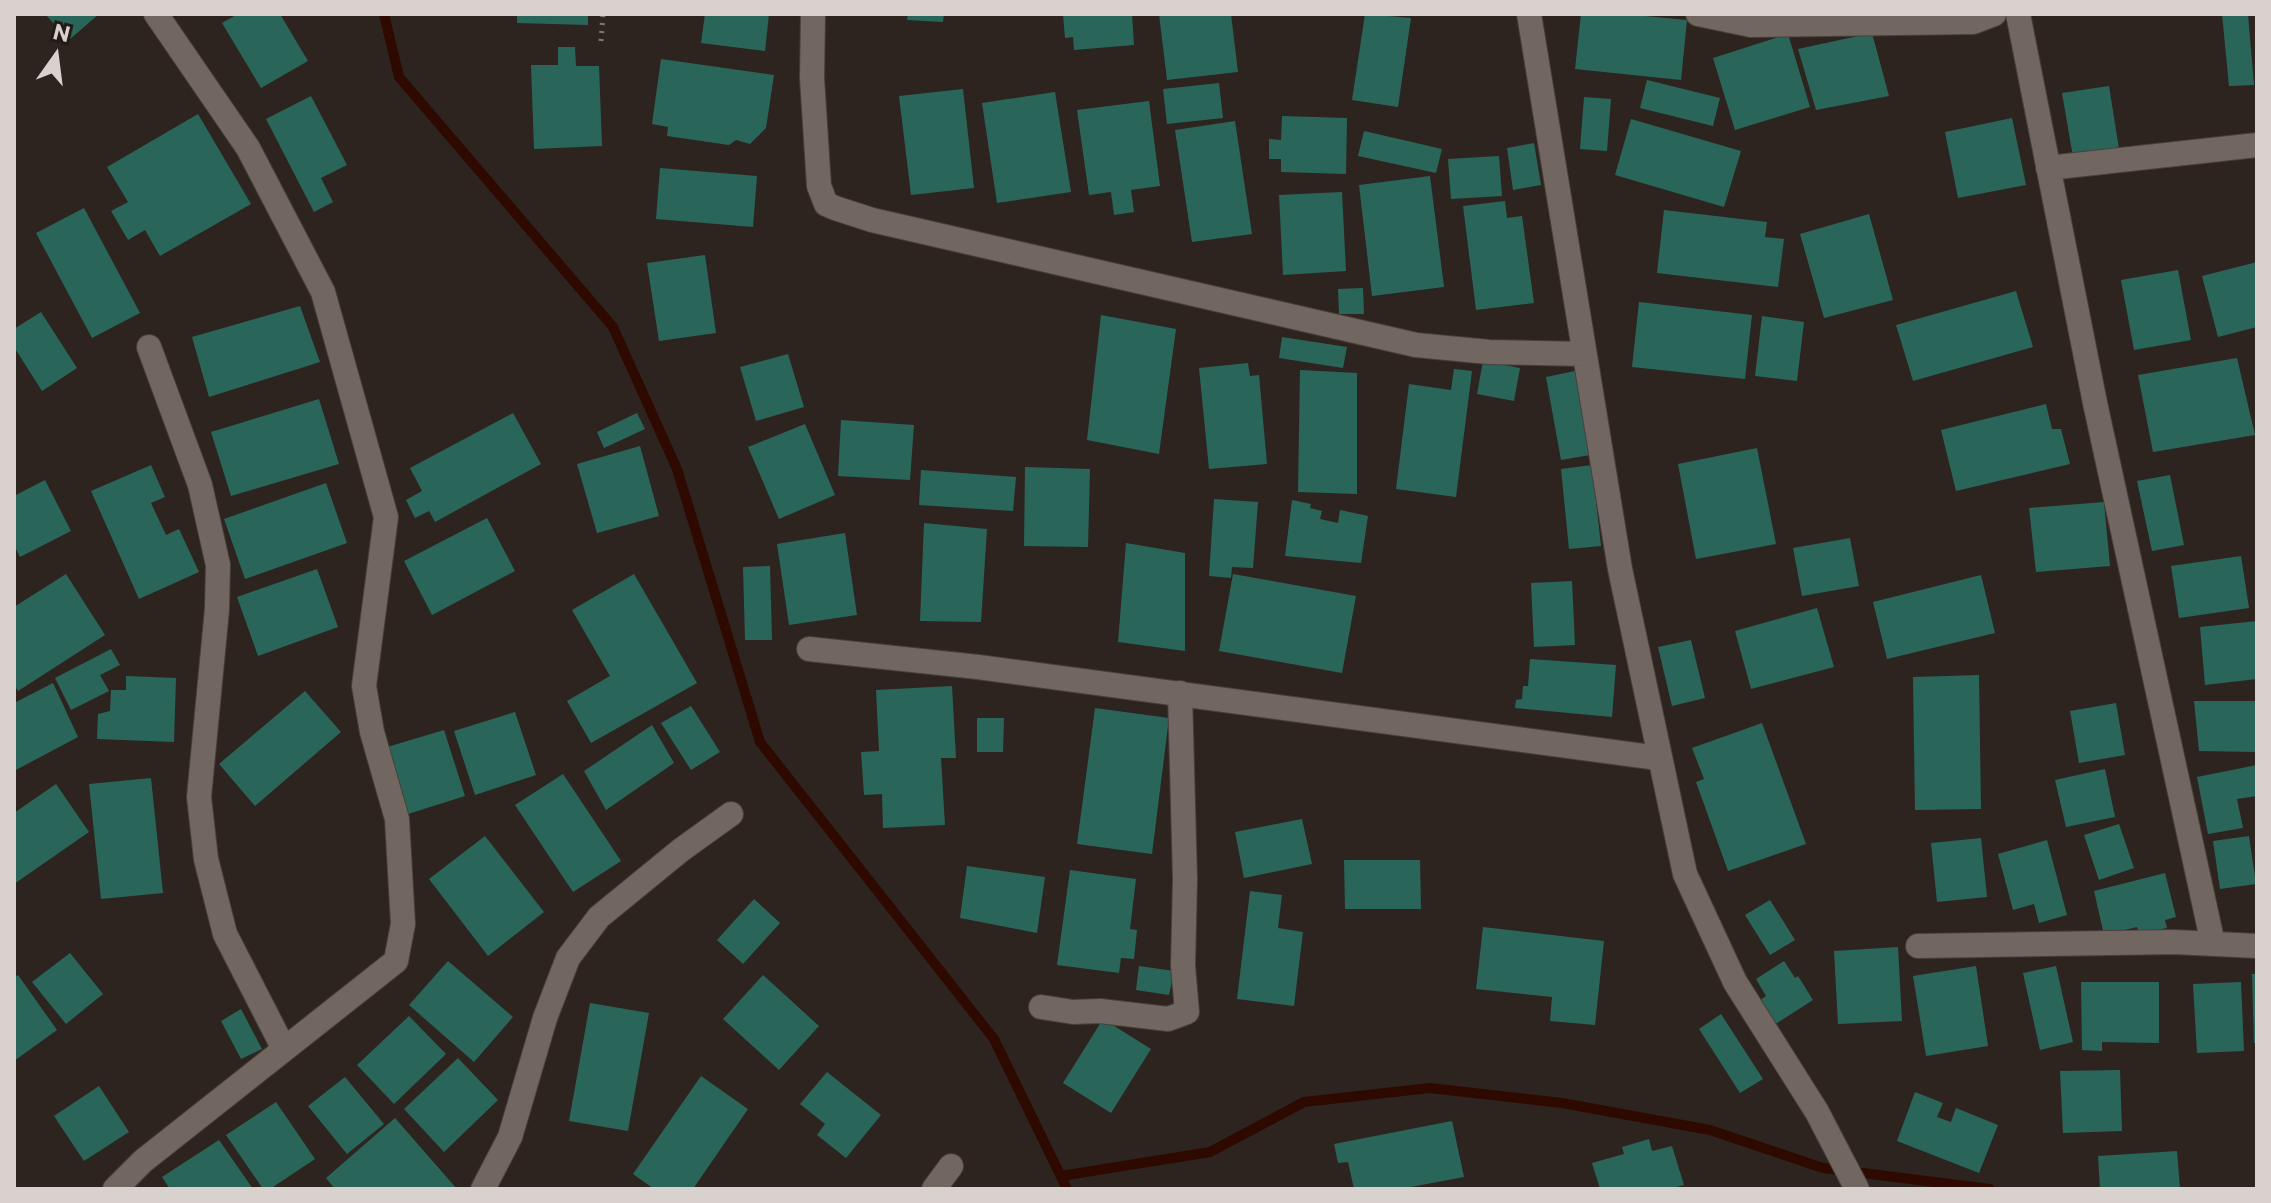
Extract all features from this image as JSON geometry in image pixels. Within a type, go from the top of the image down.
[{"type":"street","points":[[115,1189],[143,1161],[396,961],[403,924],[397,819],[372,732],[364,686],[386,517],[323,292],[248,148],[156,14]]},
{"type":"street","points":[[813,14],[812,78],[819,186],[826,204],[835,208],[872,220],[1416,345],[1489,352],[1584,354]]},
{"type":"street","points":[[1529,14],[1620,569],[1685,874],[1735,982],[1817,1112],[1857,1189]]},
{"type":"street","points":[[1698,14],[1751,25],[1973,22],[1994,14]]},
{"type":"street","points":[[2018,14],[2101,433],[2213,944]]},
{"type":"street","points":[[2048,168],[2257,145]]},
{"type":"street","points":[[149,347],[200,485],[218,565],[217,609],[199,797],[206,859],[225,934],[284,1049]]},
{"type":"street","points":[[809,649],[978,667],[1658,758]]},
{"type":"street","points":[[1041,1007],[1168,1019],[1187,1012],[1183,966],[1185,879],[1180,693]]},
{"type":"street","points":[[483,1189],[510,1137],[545,1018],[568,958],[599,917],[731,814]]},
{"type":"street","points":[[1918,946],[2257,946]]},
{"type":"street","points":[[934,1189],[951,1166]]},
{"type":"path","points":[[601,41],[603,14]]},
{"type":"building","points":[[45,14],[99,14],[69,40]]},
{"type":"building","points":[[238,14],[280,14],[308,61],[261,88],[222,23]]},
{"type":"building","points":[[517,14],[588,14],[588,25],[517,23]]},
{"type":"building","points":[[705,14],[769,14],[765,51],[701,43]]},
{"type":"building","points":[[908,14],[944,14],[943,22],[907,20]]},
{"type":"building","points":[[1063,14],[1132,14],[1134,45],[1074,50],[1073,37],[1065,38]]},
{"type":"building","points":[[1159,14],[1231,14],[1238,72],[1167,80]]},
{"type":"building","points":[[1365,14],[1411,18],[1398,107],[1352,100]]},
{"type":"building","points":[[1581,14],[1624,14],[1687,20],[1681,80],[1575,69]]},
{"type":"building","points":[[2222,14],[2248,14],[2254,85],[2229,86]]},
{"type":"building","points":[[1872,33],[1889,96],[1816,110],[1798,49]]},
{"type":"building","points":[[1788,34],[1810,107],[1735,130],[1713,58]]},
{"type":"building","points":[[558,47],[575,47],[576,66],[599,66],[602,146],[534,149],[531,65],[558,65]]},
{"type":"building","points":[[661,59],[774,75],[766,128],[750,144],[736,140],[729,145],[667,136],[668,127],[652,124]]},
{"type":"building","points":[[1647,80],[1720,98],[1713,126],[1640,108]]},
{"type":"building","points":[[1219,83],[1223,118],[1167,124],[1163,89]]},
{"type":"building","points":[[2109,86],[2119,149],[2073,157],[2062,93]]},
{"type":"building","points":[[963,89],[974,188],[911,195],[899,96]]},
{"type":"building","points":[[1055,92],[1071,192],[997,203],[982,103]]},
{"type":"building","points":[[311,96],[347,165],[321,178],[333,202],[314,212],[266,119]]},
{"type":"building","points":[[1584,97],[1611,99],[1607,151],[1580,149]]},
{"type":"building","points":[[1149,101],[1160,186],[1131,190],[1134,212],[1114,215],[1111,192],[1089,195],[1077,110]]},
{"type":"building","points":[[198,114],[251,204],[160,256],[145,230],[128,240],[111,211],[128,202],[107,167]]},
{"type":"building","points":[[1282,116],[1347,118],[1346,174],[1281,172],[1281,159],[1269,159],[1269,139],[1281,140]]},
{"type":"building","points":[[2012,118],[2026,185],[1958,198],[1945,132]]},
{"type":"building","points":[[1631,119],[1741,151],[1724,207],[1615,175]]},
{"type":"building","points":[[1235,121],[1252,234],[1192,242],[1175,130]]},
{"type":"building","points":[[1364,131],[1442,149],[1436,173],[1358,156]]},
{"type":"building","points":[[1534,143],[1541,185],[1513,190],[1507,148]]},
{"type":"building","points":[[1499,156],[1502,196],[1451,199],[1448,159]]},
{"type":"building","points":[[660,168],[757,176],[753,227],[656,219]]},
{"type":"building","points":[[1430,176],[1444,287],[1372,296],[1359,185]]},
{"type":"building","points":[[1342,192],[1346,271],[1283,275],[1279,195]]},
{"type":"building","points":[[1505,201],[1507,218],[1522,216],[1534,303],[1476,310],[1463,206]]},
{"type":"building","points":[[84,208],[140,313],[92,338],[36,233]]},
{"type":"building","points":[[1664,210],[1767,222],[1765,237],[1784,239],[1778,287],[1657,273]]},
{"type":"building","points":[[1869,214],[1893,300],[1824,318],[1800,234]]},
{"type":"building","points":[[705,255],[716,333],[659,341],[647,263]]},
{"type":"building","points":[[2257,262],[2257,327],[2218,337],[2202,276]]},
{"type":"building","points":[[2178,270],[2191,340],[2134,350],[2121,280]]},
{"type":"building","points":[[1363,288],[1364,314],[1339,314],[1338,289]]},
{"type":"building","points":[[2016,291],[2033,347],[1913,381],[1896,325]]},
{"type":"building","points":[[1639,302],[1752,315],[1745,379],[1632,367]]},
{"type":"building","points":[[300,306],[320,362],[209,397],[192,337]]},
{"type":"building","points":[[41,312],[77,368],[42,391],[14,347],[14,329]]},
{"type":"building","points":[[1101,315],[1176,329],[1159,454],[1087,440]]},
{"type":"building","points":[[1762,316],[1804,322],[1797,381],[1755,376]]},
{"type":"building","points":[[1282,337],[1347,347],[1343,368],[1279,358]]},
{"type":"building","points":[[788,354],[804,407],[756,421],[740,367]]},
{"type":"building","points":[[2237,358],[2255,435],[2153,452],[2138,375]]},
{"type":"building","points":[[1483,361],[1520,368],[1514,401],[1477,394]]},
{"type":"building","points":[[1248,363],[1250,376],[1259,375],[1267,464],[1209,469],[1199,368]]},
{"type":"building","points":[[1454,369],[1472,371],[1456,497],[1396,489],[1409,384],[1451,390]]},
{"type":"building","points":[[1300,370],[1357,373],[1357,494],[1298,492]]},
{"type":"building","points":[[1575,371],[1590,455],[1561,460],[1546,377]]},
{"type":"building","points":[[319,399],[339,464],[231,496],[211,432]]},
{"type":"building","points":[[2046,404],[2052,429],[2061,429],[2070,464],[1956,491],[1941,430]]},
{"type":"building","points":[[513,413],[541,464],[435,522],[429,511],[415,518],[406,500],[422,491],[410,468]]},
{"type":"building","points":[[637,413],[645,429],[604,448],[597,432]]},
{"type":"building","points":[[841,420],[914,425],[910,480],[838,476]]},
{"type":"building","points":[[805,424],[835,495],[779,519],[748,447]]},
{"type":"building","points":[[640,446],[659,516],[597,533],[577,464]]},
{"type":"building","points":[[1757,448],[1776,544],[1696,559],[1678,464]]},
{"type":"building","points":[[151,465],[165,497],[151,503],[166,535],[179,529],[199,572],[139,599],[91,491]]},
{"type":"building","points":[[1592,465],[1601,546],[1569,549],[1561,469]]},
{"type":"building","points":[[1025,467],[1090,469],[1088,547],[1024,546]]},
{"type":"building","points":[[921,470],[1016,477],[1013,511],[919,505]]},
{"type":"building","points":[[2170,475],[2184,545],[2152,551],[2137,481]]},
{"type":"building","points":[[45,480],[71,531],[20,557],[14,545],[14,496]]},
{"type":"building","points":[[326,483],[347,543],[245,579],[224,519]]},
{"type":"building","points":[[1214,499],[1258,502],[1253,568],[1232,567],[1231,578],[1209,576]]},
{"type":"building","points":[[1292,500],[1311,504],[1310,508],[1322,511],[1320,519],[1338,523],[1340,510],[1368,516],[1361,563],[1285,556]]},
{"type":"building","points":[[2104,502],[2110,566],[2036,572],[2029,508]]},
{"type":"building","points":[[487,518],[515,571],[432,615],[404,561]]},
{"type":"building","points":[[924,523],[987,529],[981,622],[920,621]]},
{"type":"building","points":[[845,533],[857,615],[789,625],[777,544]]},
{"type":"building","points":[[1850,538],[1859,586],[1802,596],[1793,548]]},
{"type":"building","points":[[1126,543],[1185,553],[1185,651],[1118,642]]},
{"type":"building","points":[[2241,556],[2249,608],[2179,618],[2171,566]]},
{"type":"building","points":[[770,566],[772,640],[745,640],[743,567]]},
{"type":"building","points":[[317,569],[338,627],[258,656],[237,597]]},
{"type":"building","points":[[66,574],[105,635],[18,691],[14,685],[14,607]]},
{"type":"building","points":[[634,574],[697,683],[591,743],[567,701],[610,676],[572,610]]},
{"type":"building","points":[[1233,574],[1356,596],[1342,673],[1219,651]]},
{"type":"building","points":[[1981,575],[1995,633],[1887,659],[1873,602]]},
{"type":"building","points":[[1572,581],[1575,645],[1534,647],[1531,583]]},
{"type":"building","points":[[1817,608],[1834,667],[1751,689],[1735,631]]},
{"type":"building","points":[[2257,621],[2257,679],[2205,685],[2200,627]]},
{"type":"building","points":[[1691,640],[1705,698],[1672,706],[1658,647]]},
{"type":"building","points":[[111,649],[120,665],[100,675],[109,691],[71,710],[55,678]]},
{"type":"building","points":[[1530,659],[1616,665],[1612,717],[1515,708],[1516,700],[1522,699],[1523,686],[1528,686]]},
{"type":"building","points":[[1979,675],[1981,809],[1915,810],[1913,677]]},
{"type":"building","points":[[126,676],[176,678],[174,742],[97,739],[98,714],[110,711],[111,690],[126,690]]},
{"type":"building","points":[[53,683],[78,737],[14,771],[14,703]]},
{"type":"building","points":[[952,686],[956,758],[941,758],[945,825],[883,828],[882,794],[864,795],[861,752],[879,751],[876,690]]},
{"type":"building","points":[[305,691],[341,732],[255,806],[219,764]]},
{"type":"building","points":[[2194,701],[2257,701],[2257,752],[2199,751]]},
{"type":"building","points":[[2116,703],[2125,755],[2079,763],[2070,711]]},
{"type":"building","points":[[691,706],[720,752],[691,770],[661,723]]},
{"type":"building","points":[[1095,708],[1169,718],[1152,854],[1077,844]]},
{"type":"building","points":[[515,712],[536,775],[475,795],[454,731]]},
{"type":"building","points":[[977,718],[1004,718],[1003,752],[977,752]]},
{"type":"building","points":[[1762,723],[1806,844],[1728,871],[1696,782],[1704,779],[1692,748]]},
{"type":"building","points":[[652,725],[674,763],[606,810],[584,771]]},
{"type":"building","points":[[444,730],[465,796],[405,815],[384,748]]},
{"type":"building","points":[[2257,765],[2257,796],[2237,799],[2243,828],[2208,834],[2197,777]]},
{"type":"building","points":[[2105,769],[2115,817],[2066,827],[2055,780]]},
{"type":"building","points":[[563,774],[621,861],[573,892],[515,805]]},
{"type":"building","points":[[151,778],[163,893],[101,899],[89,784]]},
{"type":"building","points":[[56,784],[89,832],[14,884],[14,813]]},
{"type":"building","points":[[1302,819],[1312,864],[1244,878],[1235,832]]},
{"type":"building","points":[[2119,824],[2134,868],[2099,880],[2084,835]]},
{"type":"building","points":[[485,836],[544,912],[488,956],[429,879]]},
{"type":"building","points":[[2249,836],[2256,884],[2220,889],[2213,841]]},
{"type":"building","points":[[1981,838],[1987,897],[1937,902],[1931,843]]},
{"type":"building","points":[[2047,840],[2067,915],[2039,923],[2034,904],[2013,910],[1998,854]]},
{"type":"building","points":[[1344,860],[1420,860],[1421,909],[1345,909]]},
{"type":"building","points":[[967,866],[1045,877],[1037,933],[960,918]]},
{"type":"building","points":[[1070,870],[1136,879],[1130,929],[1137,930],[1134,959],[1121,958],[1119,973],[1057,965]]},
{"type":"building","points":[[2165,873],[2176,917],[2165,920],[2167,928],[2139,934],[2137,927],[2104,935],[2094,891]]},
{"type":"building","points":[[1250,891],[1282,895],[1278,928],[1303,932],[1294,1006],[1237,999]]},
{"type":"building","points":[[754,899],[780,923],[743,964],[717,940]]},
{"type":"building","points":[[1770,900],[1795,940],[1770,955],[1745,915]]},
{"type":"building","points":[[1483,927],[1604,941],[1595,1025],[1550,1021],[1552,997],[1476,989]]},
{"type":"building","points":[[1898,947],[1902,1021],[1838,1024],[1834,951]]},
{"type":"building","points":[[70,953],[103,994],[66,1024],[32,982]]},
{"type":"building","points":[[448,961],[513,1017],[474,1062],[409,1005]]},
{"type":"building","points":[[1784,961],[1813,1000],[1774,1025],[1759,1001],[1766,996],[1756,979]]},
{"type":"building","points":[[1139,966],[1174,971],[1169,995],[1136,990]]},
{"type":"building","points":[[1976,966],[1988,1046],[1926,1056],[1913,976]]},
{"type":"building","points":[[2056,966],[2073,1042],[2040,1050],[2023,973]]},
{"type":"building","points":[[2252,974],[2257,974],[2257,1043],[2254,1043]]},
{"type":"building","points":[[18,975],[57,1030],[14,1061],[14,978]]},
{"type":"building","points":[[763,975],[819,1026],[779,1070],[723,1019]]},
{"type":"building","points":[[2081,982],[2159,982],[2159,1043],[2102,1042],[2102,1051],[2082,1050]]},
{"type":"building","points":[[2241,982],[2244,1051],[2197,1053],[2193,984]]},
{"type":"building","points":[[590,1003],[649,1013],[628,1131],[569,1121]]},
{"type":"building","points":[[241,1009],[262,1049],[241,1059],[221,1021]]},
{"type":"building","points":[[1721,1014],[1763,1079],[1740,1093],[1699,1029]]},
{"type":"building","points":[[409,1016],[446,1054],[394,1104],[357,1065]]},
{"type":"building","points":[[1103,1019],[1151,1049],[1111,1113],[1063,1083]]},
{"type":"building","points":[[458,1058],[498,1100],[444,1152],[404,1109]]},
{"type":"building","points":[[2120,1070],[2122,1131],[2063,1133],[2060,1071]]},
{"type":"building","points":[[827,1072],[881,1115],[846,1158],[817,1135],[825,1124],[800,1104]]},
{"type":"building","points":[[701,1076],[748,1109],[693,1189],[654,1189],[633,1174]]},
{"type":"building","points":[[345,1077],[384,1124],[347,1154],[308,1106]]},
{"type":"building","points":[[99,1086],[129,1132],[84,1161],[54,1116]]},
{"type":"building","points":[[1915,1092],[1943,1103],[1937,1117],[1951,1122],[1956,1108],[1998,1125],[1979,1173],[1897,1141]]},
{"type":"building","points":[[276,1102],[315,1159],[270,1189],[263,1189],[226,1135]]},
{"type":"building","points":[[395,1118],[457,1189],[335,1189],[326,1178]]},
{"type":"building","points":[[1452,1121],[1464,1177],[1400,1189],[1354,1189],[1348,1162],[1338,1163],[1334,1144]]},
{"type":"building","points":[[1649,1139],[1652,1151],[1672,1146],[1684,1185],[1669,1189],[1600,1189],[1592,1163],[1624,1154],[1622,1147]]},
{"type":"building","points":[[219,1140],[253,1189],[170,1189],[162,1177]]},
{"type":"building","points":[[2177,1151],[2180,1189],[2100,1189],[2098,1156]]},
{"type":"waterway","points":[[384,14],[399,77],[613,327],[677,469],[760,742],[994,1039],[1067,1189]]},
{"type":"waterway","points":[[1061,1176],[1210,1152],[1304,1102],[1430,1088],[1562,1103],[1710,1130],[1823,1168],[1990,1189]]}]
